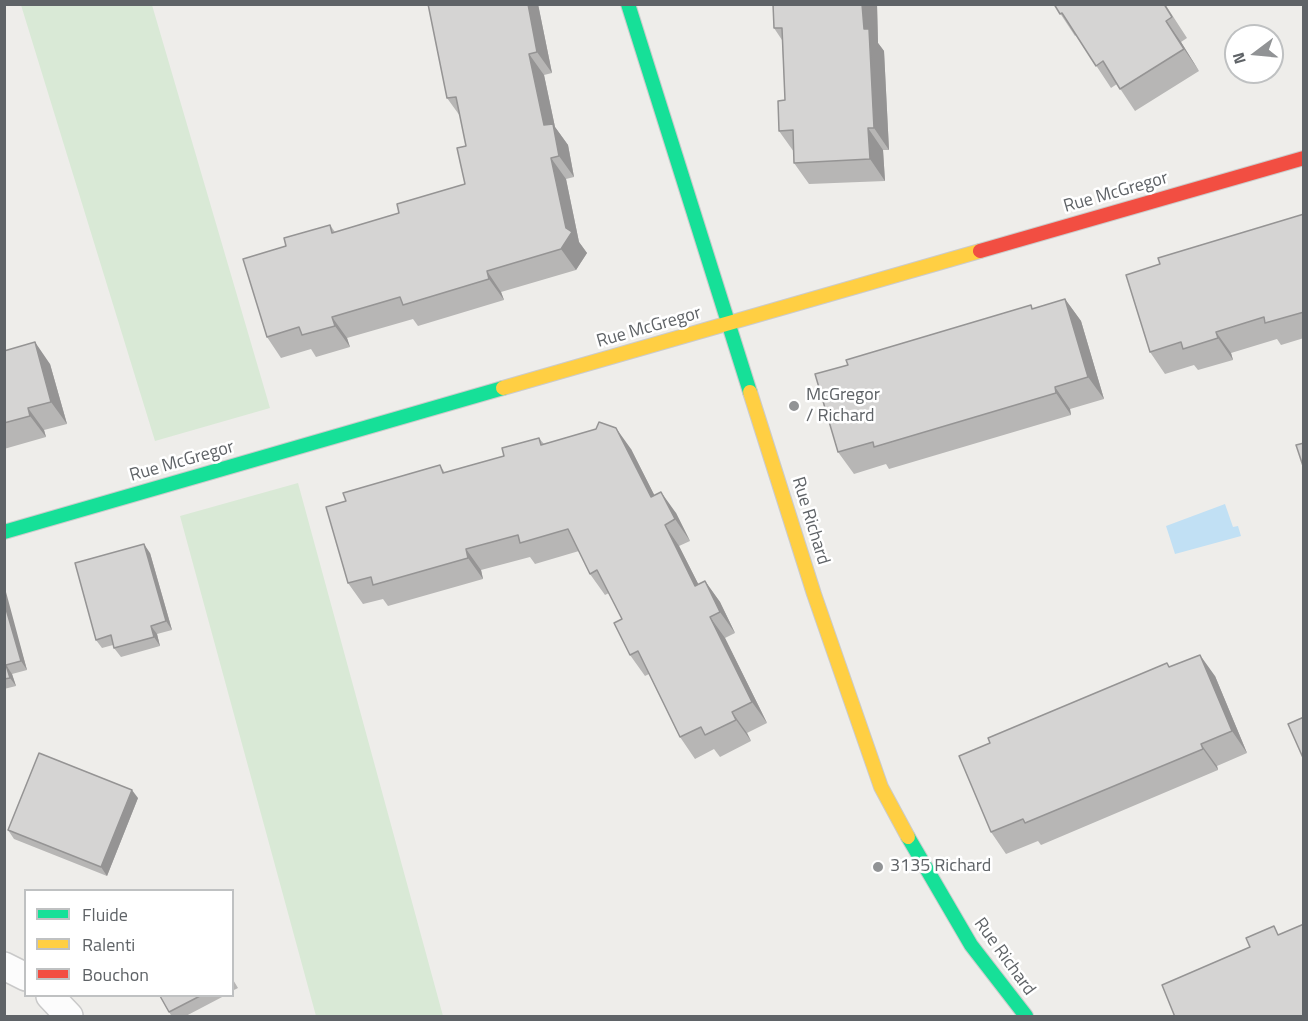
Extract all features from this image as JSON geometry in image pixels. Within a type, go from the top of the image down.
[{"type":"street","name":"Rue Richard","points":[[628,4],[814,594],[881,787],[934,885],[971,945],[1026,1017]]},
{"type":"street","name":"Rue McGregor","points":[[4,532],[1304,158]]},
{"type":"street","points":[[4,966],[24,976]]},
{"type":"street","points":[[51,997],[69,1017]]},
{"type":"green space","points":[[21,5],[152,5],[270,408],[155,441]]},
{"type":"green space","points":[[298,483],[443,1016],[316,1016],[180,516]]},
{"type":"water","points":[[1225,504],[1233,527],[1238,526],[1241,536],[1175,554],[1166,526]]},
{"type":"building","points":[[428,4],[528,4],[537,52],[529,54],[544,125],[553,124],[559,156],[551,158],[566,228],[572,232],[561,249],[487,271],[489,279],[403,305],[400,297],[332,317],[335,326],[302,335],[299,327],[267,337],[243,259],[286,246],[284,238],[330,225],[332,233],[399,213],[397,204],[465,184],[457,148],[466,146],[456,97],[447,98]]},
{"type":"building","points":[[773,4],[862,4],[864,29],[869,29],[874,128],[868,128],[870,159],[794,163],[793,130],[779,131],[778,101],[785,100],[782,28],[774,28]]},
{"type":"building","points":[[1054,4],[1164,4],[1172,17],[1166,21],[1184,49],[1120,89],[1103,61],[1096,66]]},
{"type":"building","points":[[1304,214],[1304,312],[1265,323],[1264,317],[1216,332],[1218,338],[1183,349],[1181,342],[1150,352],[1126,275],[1160,264],[1158,258]]},
{"type":"building","points":[[1065,299],[1088,377],[1055,387],[1056,393],[874,447],[873,442],[838,452],[815,374],[848,365],[846,360],[1031,305],[1032,309]]},
{"type":"building","points":[[35,342],[51,402],[28,408],[30,416],[4,423],[4,351]]},
{"type":"building","points":[[599,422],[616,428],[651,497],[661,492],[675,519],[665,525],[695,586],[705,581],[720,612],[710,617],[752,702],[732,712],[736,720],[705,735],[701,727],[680,737],[638,651],[630,655],[614,623],[622,619],[597,570],[590,574],[568,529],[520,543],[518,535],[466,549],[468,558],[373,585],[371,577],[348,583],[326,507],[346,501],[343,493],[440,465],[443,473],[504,456],[502,448],[539,438],[541,445],[596,429]]},
{"type":"building","points":[[1304,443],[1304,469],[1296,445]]},
{"type":"building","points":[[144,544],[166,621],[151,626],[154,637],[114,648],[111,635],[96,640],[75,563]]},
{"type":"building","points":[[4,602],[21,661],[6,665],[10,678],[4,679]]},
{"type":"building","points":[[1200,655],[1232,731],[1201,744],[1203,749],[1025,823],[1023,819],[991,832],[959,756],[990,743],[988,738],[1167,663],[1169,667]]},
{"type":"building","points":[[1304,717],[1304,760],[1288,724]]},
{"type":"building","points":[[39,753],[132,790],[101,867],[8,830]]},
{"type":"building","points":[[1304,924],[1304,1017],[1175,1017],[1162,985],[1250,947],[1246,938],[1274,926],[1278,935]]},
{"type":"building","points":[[161,997],[198,997],[169,1012]]},
{"type":"traffic: fast","points":[[628,4],[750,392]]},
{"type":"traffic: fast","points":[[4,532],[503,388]]},
{"type":"traffic: fast","points":[[908,837],[971,945],[1026,1016]]},
{"type":"traffic: slow","points":[[503,388],[980,251]]},
{"type":"traffic: slow","points":[[750,392],[814,594],[881,787],[908,837]]},
{"type":"traffic: jam","points":[[980,251],[1304,158]]},
{"type":"place","name":"McGregor / Richard","points":[[794,406]]},
{"type":"place","name":"3135 Richard","points":[[878,867]]}]
